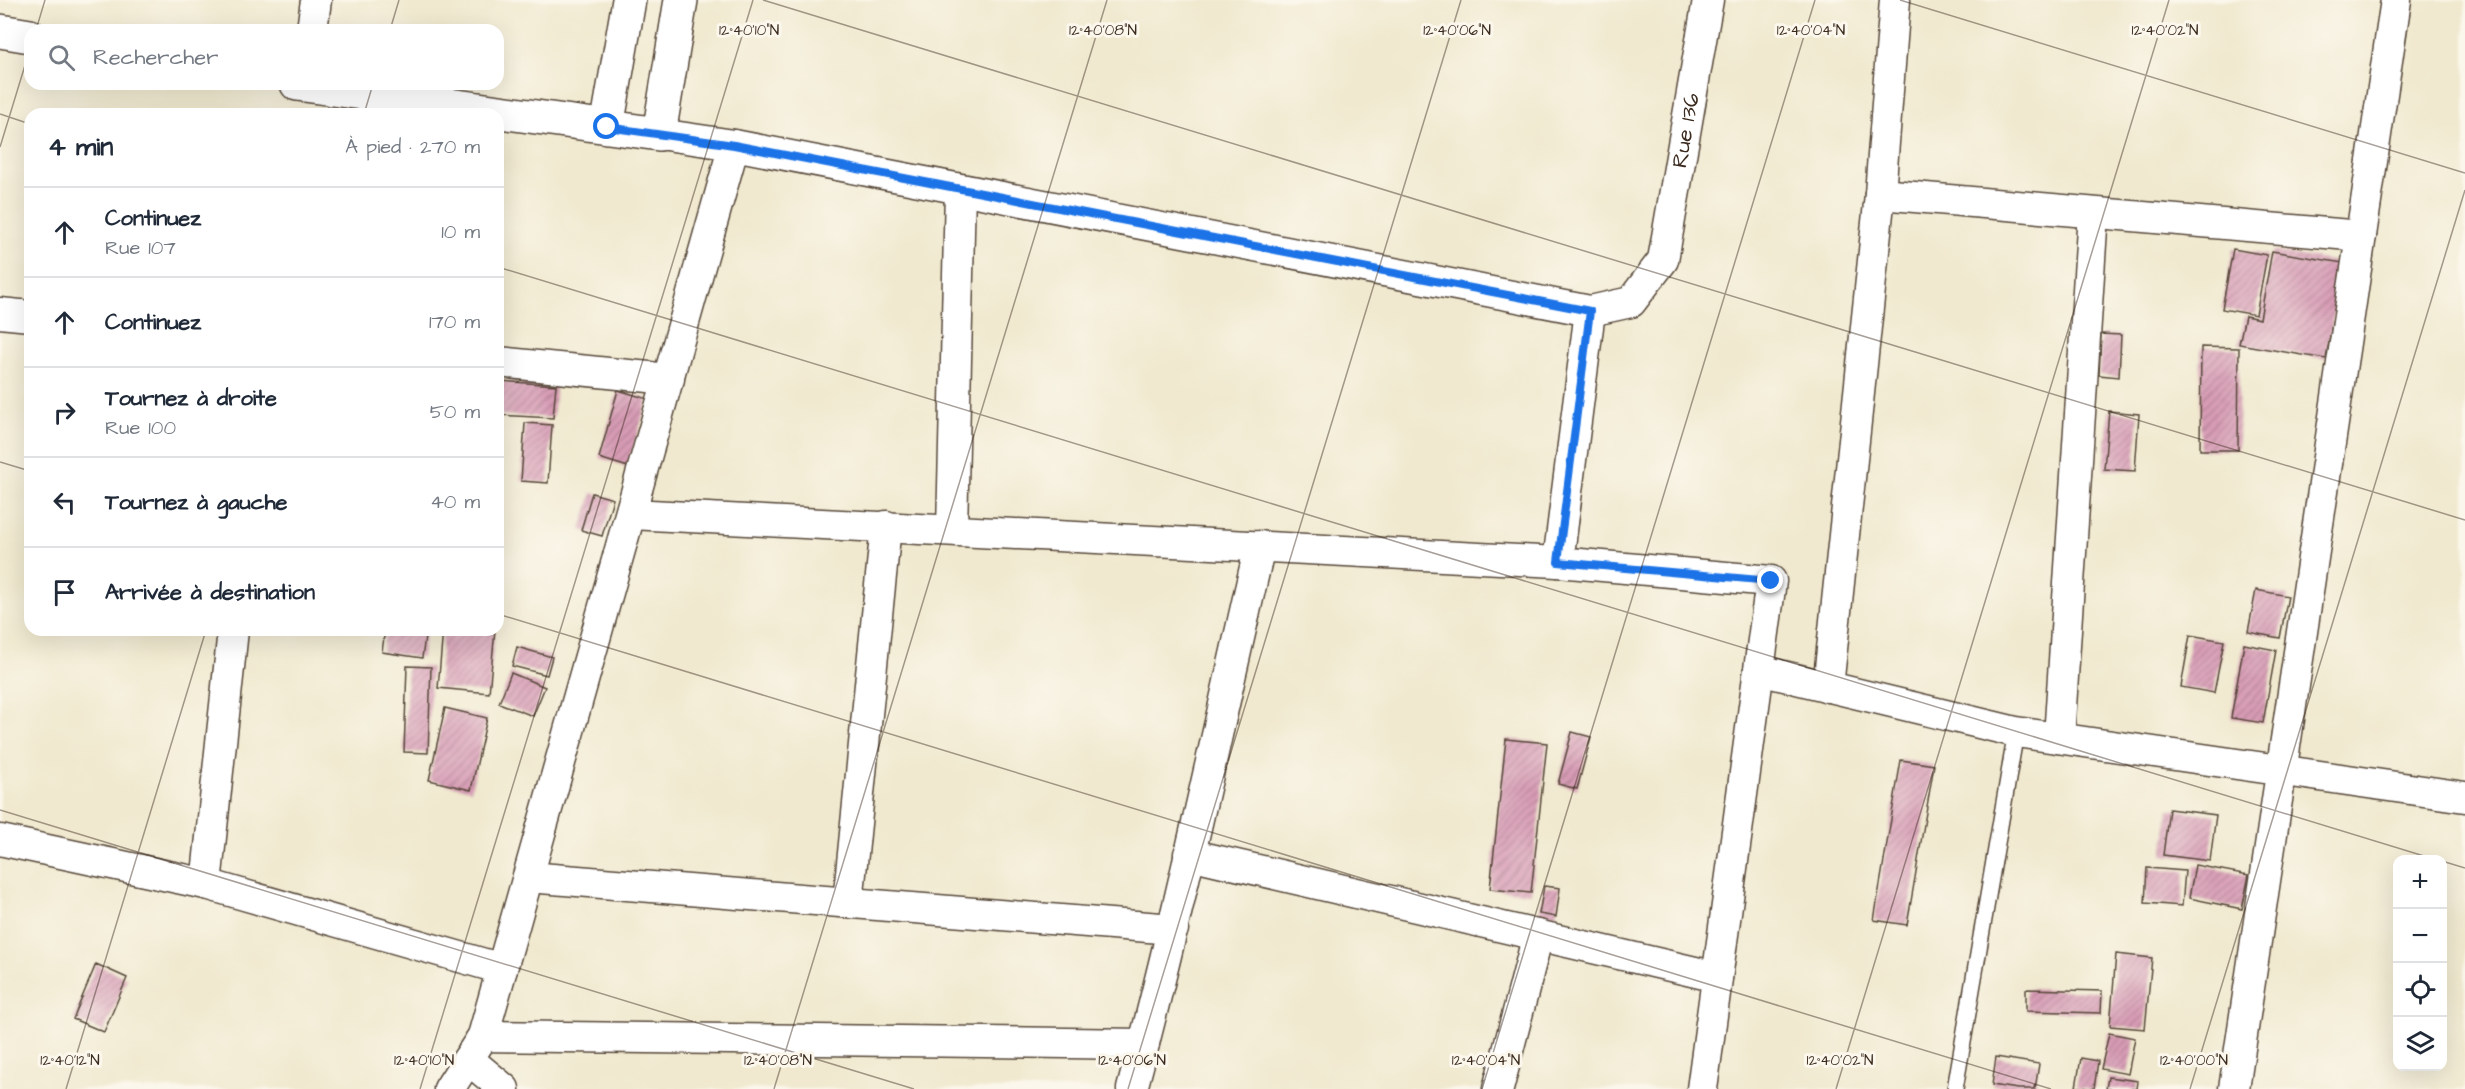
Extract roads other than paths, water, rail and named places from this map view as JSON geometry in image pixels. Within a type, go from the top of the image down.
[{"type":"main road","points":[[607,127],[629,0]]},
{"type":"main road","points":[[504,113],[659,134],[681,0]]},
{"type":"main road","points":[[0,31],[24,35]]},
{"type":"main road","points":[[344,90],[472,108]]},
{"type":"street","points":[[313,24],[316,0]]},
{"type":"street","name":"Rue 136","points":[[1590,311],[1631,302],[1663,260],[1708,0]]},
{"type":"street","points":[[1828,687],[1880,194],[1895,0]]},
{"type":"street","points":[[2234,1089],[2396,0]]},
{"type":"street","points":[[659,134],[734,145],[1590,311],[1558,562]]},
{"type":"street","points":[[449,1089],[476,1047],[502,969],[734,145]]},
{"type":"street","points":[[952,530],[960,190]]},
{"type":"street","points":[[1880,194],[2361,236]]},
{"type":"street","points":[[2059,738],[2093,213]]},
{"type":"street","points":[[0,314],[24,316]]},
{"type":"street","points":[[504,363],[669,379]]},
{"type":"street","points":[[631,514],[1558,562],[1771,581],[1702,1089]]},
{"type":"street","points":[[848,903],[886,526]]},
{"type":"street","points":[[1132,1089],[1173,929],[1260,546]]},
{"type":"street","points":[[206,884],[232,636]]},
{"type":"street","points":[[1759,670],[2016,732],[2465,797]]},
{"type":"street","points":[[0,840],[206,884],[502,969]]},
{"type":"street","points":[[1189,854],[1717,977]]},
{"type":"street","points":[[528,877],[1173,929]]},
{"type":"street","points":[[1498,1089],[1538,935]]},
{"type":"street","points":[[476,1047],[1144,1044]]},
{"type":"street","points":[[476,1047],[504,1089]]},
{"type":"lane","points":[[1955,1089],[2016,732]]}]
